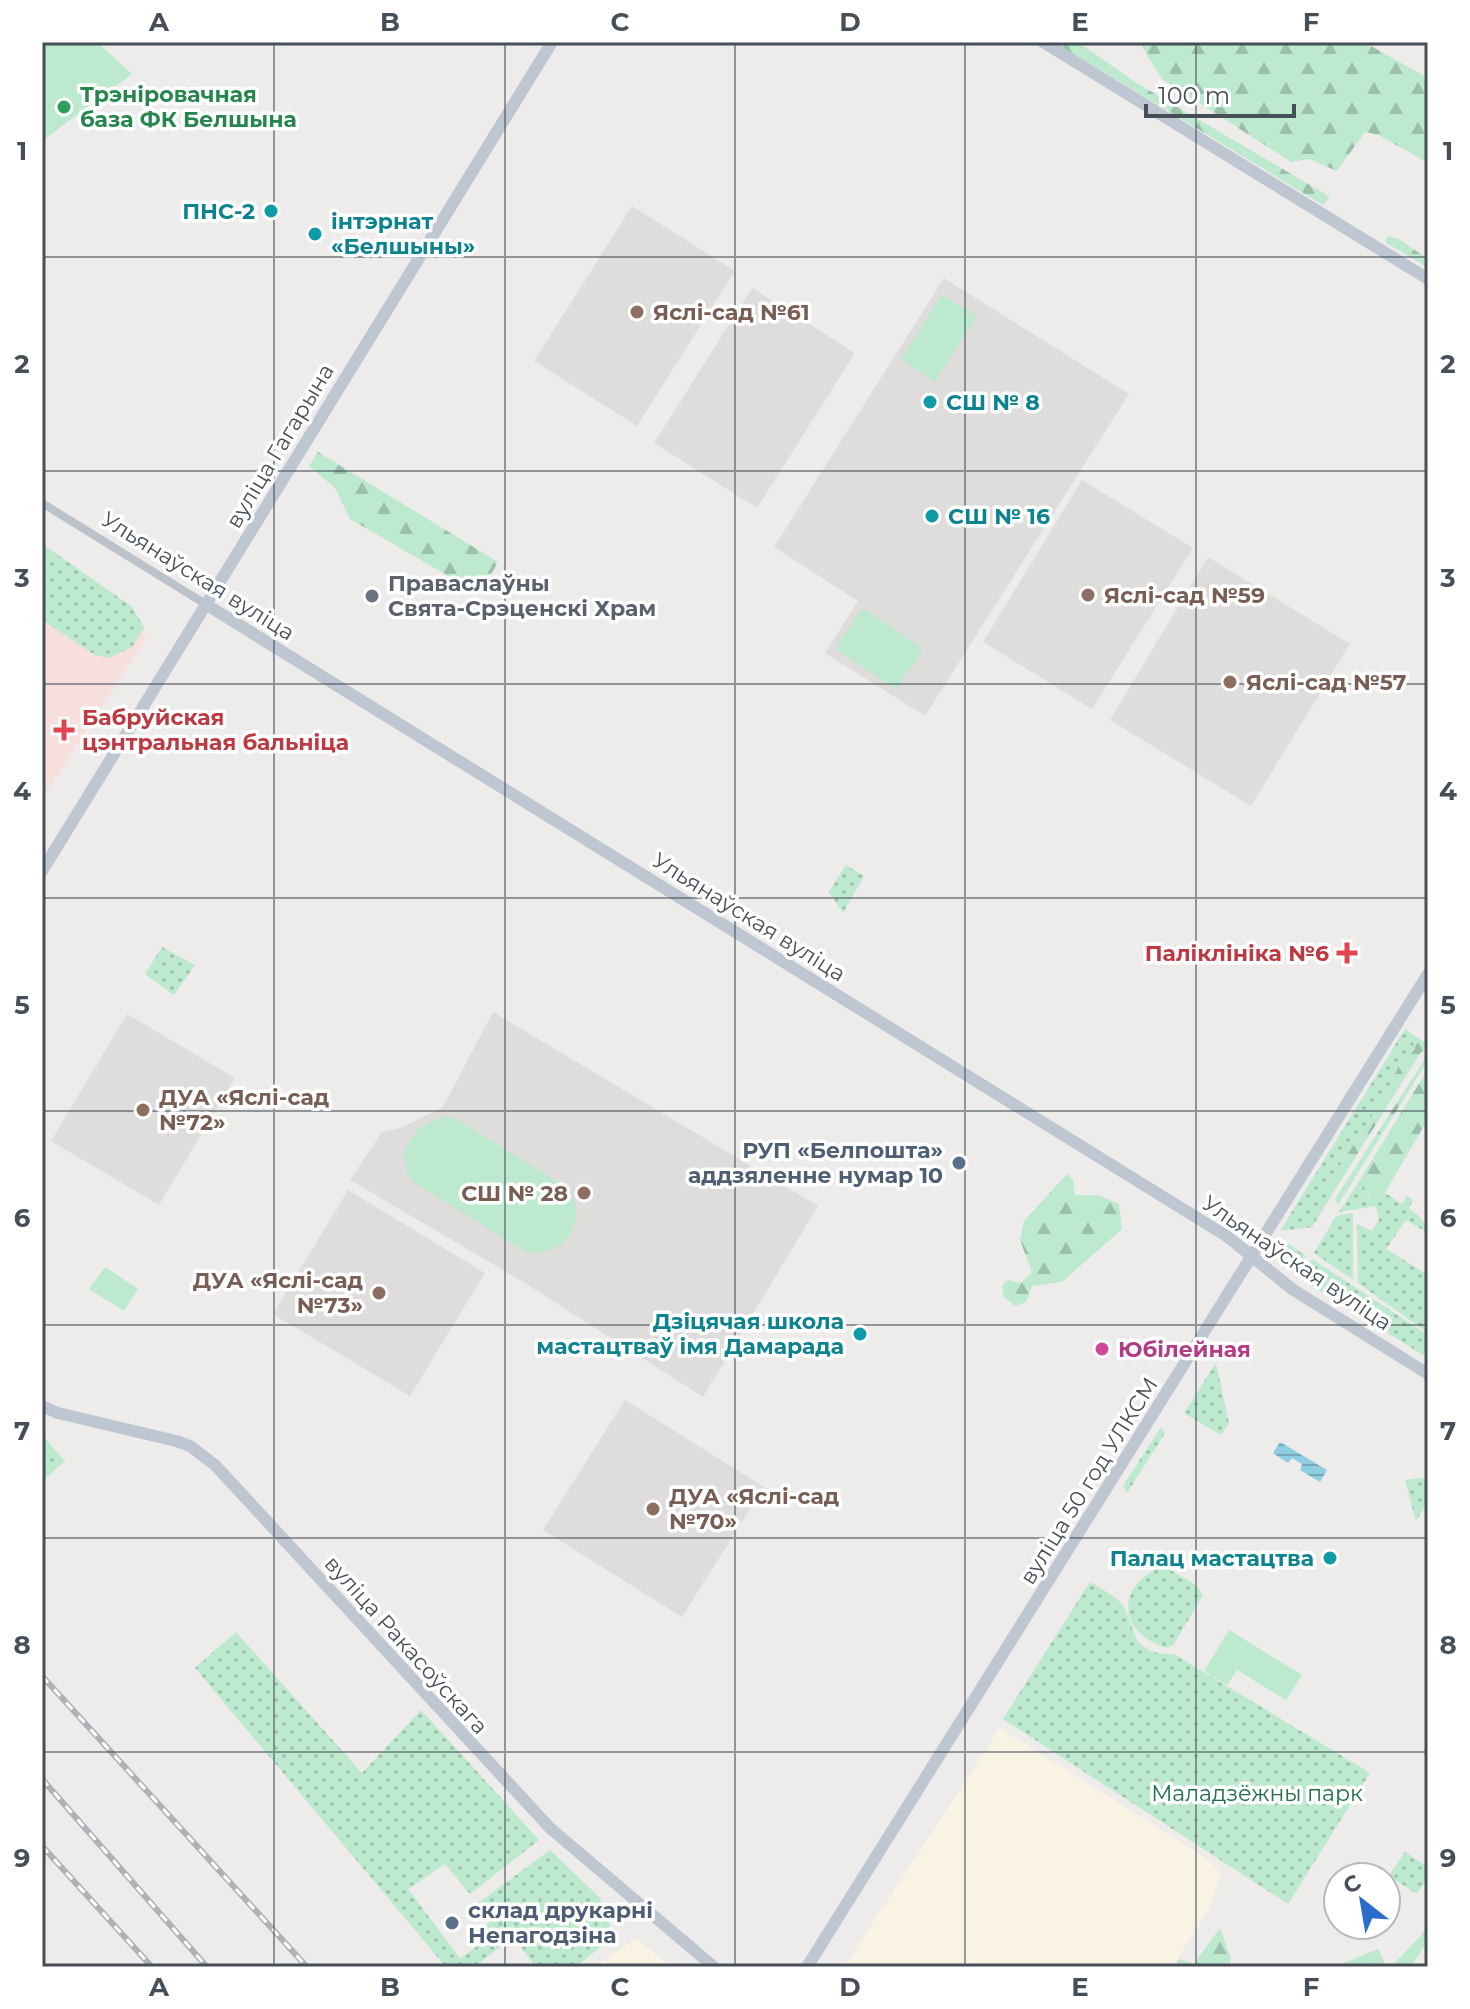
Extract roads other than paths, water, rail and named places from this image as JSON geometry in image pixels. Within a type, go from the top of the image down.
[{"type":"main road","name":"вуліца Гагарына","points":[[42,871],[552,42]]},
{"type":"main road","points":[[1043,42],[1428,279]]},
{"type":"main road","name":"Ульянаўская вуліца","points":[[207,605],[1216,1229],[1292,1289],[1428,1374]]},
{"type":"main road","name":"вуліца 50 год УЛКСМ","points":[[807,1967],[1428,974]]},
{"type":"main road","name":"вуліца Ракасоўскага","points":[[42,1406],[58,1413],[176,1441],[190,1446],[215,1465],[550,1828],[714,1967]]},
{"type":"street","name":"Ульянаўская вуліца","points":[[42,503],[207,605]]},
{"type":"water","points":[[1280,1442],[1327,1470],[1320,1482],[1300,1470],[1302,1464],[1292,1458],[1288,1463],[1273,1453]]},
{"type":"railway","points":[[42,1676],[307,1967]]},
{"type":"railway","points":[[42,1779],[207,1967]]},
{"type":"railway","points":[[42,1846],[152,1967]]},
{"type":"place","name":"Трэніровачная база ФК Белшына","points":[[64,107]]},
{"type":"place","name":"ПНС-2","points":[[271,211]]},
{"type":"place","name":"інтэрнат «Белшыны»","points":[[315,234]]},
{"type":"place","name":"Яслі-сад №61","points":[[637,312]]},
{"type":"place","name":"СШ № 8","points":[[930,402]]},
{"type":"place","name":"СШ № 16","points":[[932,516]]},
{"type":"place","name":"Яслі-сад №59","points":[[1088,595]]},
{"type":"place","name":"Праваслаўны Свята-Срэценскі Храм","points":[[372,596]]},
{"type":"place","name":"Яслі-сад №57","points":[[1230,682]]},
{"type":"place","name":"Бабруйская цэнтральная бальніца","points":[[64,730]]},
{"type":"place","name":"Паліклініка №6","points":[[1347,953]]},
{"type":"place","name":"ДУА «Яслі-сад №72»","points":[[143,1110]]},
{"type":"place","name":"РУП «Белпошта» аддзяленне нумар 10","points":[[959,1163]]},
{"type":"place","name":"СШ № 28","points":[[584,1193]]},
{"type":"place","name":"ДУА «Яслі-сад №73»","points":[[379,1293]]},
{"type":"place","name":"Дзіцячая школа мастацтваў імя Дамарада","points":[[860,1334]]},
{"type":"place","name":"Юбілейная","points":[[1102,1349]]},
{"type":"place","name":"ДУА «Яслі-сад №70»","points":[[653,1509]]},
{"type":"place","name":"Палац мастацтва","points":[[1330,1558]]},
{"type":"place","name":"склад друкарні Непагодзіна","points":[[452,1923]]},
{"type":"park label","name":"Маладзёжны парк","points":[[1257,1793]]}]
